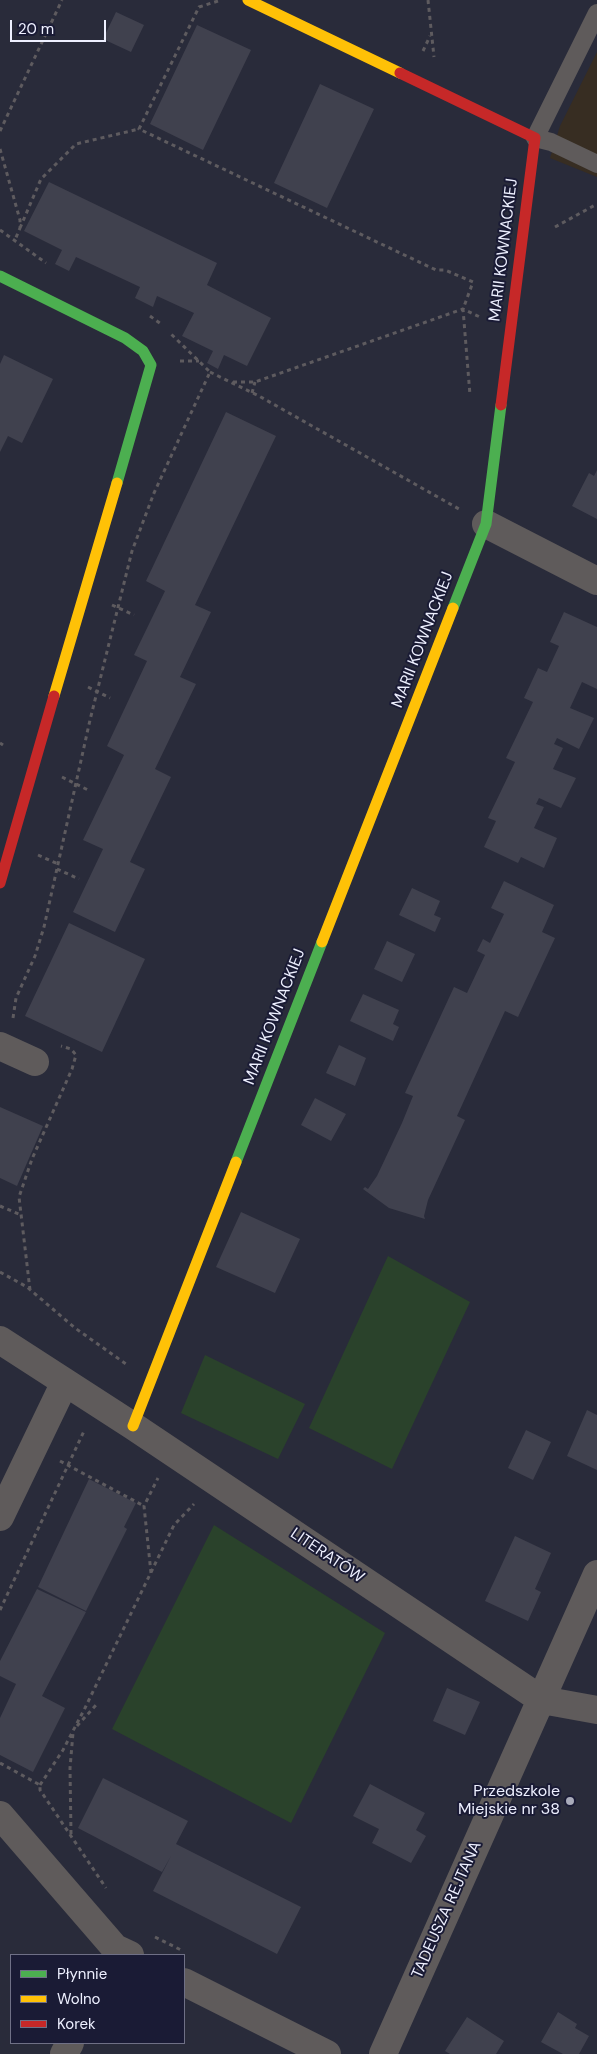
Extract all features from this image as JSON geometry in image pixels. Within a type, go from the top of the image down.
[{"type":"street","points":[[248,0],[535,138]]},
{"type":"street","name":"MARII KOWNACKIEJ","points":[[133,1426],[486,524],[535,138]]},
{"type":"street","points":[[0,276],[125,338],[143,352],[151,365],[0,883]]},
{"type":"street","points":[[486,524],[597,582]]},
{"type":"street","points":[[0,1046],[44,1052]]},
{"type":"street","name":"LITERATÓW","points":[[0,1340],[133,1426],[542,1700],[597,1710]]},
{"type":"street","points":[[0,1517],[65,1382]]},
{"type":"street","name":"TADEUSZA REJTANA","points":[[383,2054],[597,1574]]},
{"type":"street","points":[[0,1815],[119,1953]]},
{"type":"street","points":[[185,1983],[327,2054]]},
{"type":"lane","points":[[597,13],[535,138],[551,142],[597,164]]},
{"type":"path","points":[[0,131],[62,0]]},
{"type":"path","points":[[139,130],[199,7],[223,0]]},
{"type":"path","points":[[428,0],[429,17]]},
{"type":"path","points":[[14,240],[41,179],[76,144],[139,130],[436,270],[445,270],[473,282],[463,309],[471,402]]},
{"type":"path","points":[[0,149],[20,220],[20,228]]},
{"type":"path","points":[[522,245],[597,204]]},
{"type":"path","points":[[0,230],[54,267]]},
{"type":"path","points":[[232,382],[255,382],[463,309],[511,330]]},
{"type":"path","points":[[148,315],[156,319],[210,372],[252,393],[461,511]]},
{"type":"path","points":[[13,1020],[16,998],[44,927],[97,692],[132,551],[154,493],[210,372]]},
{"type":"path","points":[[252,393],[255,382]]},
{"type":"path","points":[[106,602],[134,615]]},
{"type":"path","points":[[97,692],[110,698]]},
{"type":"path","points":[[76,784],[90,791]]},
{"type":"path","points":[[57,869],[79,879]]},
{"type":"path","points":[[30,1290],[19,1197],[76,1054],[71,1049],[44,1052]]},
{"type":"path","points":[[0,1206],[21,1216]]},
{"type":"path","points":[[0,1272],[30,1290],[75,1328],[129,1366]]},
{"type":"path","points":[[0,1610],[87,1424]]},
{"type":"path","points":[[68,1464],[144,1506]]},
{"type":"path","points":[[151,1573],[144,1506],[160,1473]]},
{"type":"path","points":[[109,1892],[40,1790],[40,1785],[73,1730],[174,1525],[199,1499]]},
{"type":"path","points":[[70,1834],[70,1768],[73,1730],[96,1704]]},
{"type":"path","points":[[0,1763],[40,1785]]},
{"type":"shaded area","points":[[597,52],[597,177],[550,158],[560,126]]},
{"type":"green space","points":[[388,1256],[470,1302],[392,1469],[309,1428]]},
{"type":"green space","points":[[205,1355],[305,1404],[278,1459],[181,1413]]},
{"type":"green space","points":[[214,1525],[385,1633],[291,1823],[112,1729]]},
{"type":"building","points":[[116,12],[144,25],[131,52],[103,39]]},
{"type":"building","points":[[197,25],[251,50],[203,150],[150,124]]},
{"type":"building","points":[[320,84],[374,109],[327,208],[274,183]]},
{"type":"building","points":[[49,182],[217,263],[207,285],[271,318],[247,366],[224,355],[218,369],[207,363],[213,351],[182,336],[194,313],[157,296],[153,307],[135,298],[140,287],[76,257],[69,271],[55,264],[62,250],[24,231]]},
{"type":"building","points":[[4,355],[53,379],[22,443],[8,436],[0,452],[0,364]]},
{"type":"building","points":[[226,412],[276,436],[195,605],[211,612],[180,677],[196,684],[155,769],[171,777],[130,862],[145,869],[115,932],[73,912],[103,849],[83,840],[124,755],[107,746],[147,661],[134,655],[165,591],[146,581]]},
{"type":"building","points":[[597,470],[597,519],[572,506],[589,473],[594,476]]},
{"type":"building","points":[[564,612],[597,627],[597,689],[582,682],[570,708],[594,718],[579,749],[557,738],[554,744],[563,748],[553,769],[576,778],[561,808],[539,798],[536,804],[544,807],[534,828],[557,838],[544,868],[521,857],[518,863],[484,847],[496,821],[488,818],[515,762],[506,758],[533,702],[524,698],[538,668],[547,672],[559,646],[550,642]]},
{"type":"building","points":[[504,881],[554,905],[542,932],[555,938],[518,1017],[505,1011],[457,1116],[465,1120],[428,1200],[425,1219],[389,1208],[363,1189],[365,1187],[368,1189],[377,1176],[402,1123],[413,1096],[405,1093],[454,987],[467,993],[485,955],[477,951],[483,939],[490,943],[504,914],[491,908]]},
{"type":"building","points":[[412,888],[440,901],[434,915],[441,918],[435,932],[399,915]]},
{"type":"building","points":[[69,923],[145,959],[102,1052],[25,1016]]},
{"type":"building","points":[[387,941],[415,954],[402,982],[374,969]]},
{"type":"building","points":[[363,994],[399,1010],[393,1024],[399,1027],[393,1041],[350,1021]]},
{"type":"building","points":[[339,1045],[366,1058],[355,1086],[326,1073]]},
{"type":"building","points":[[315,1098],[346,1114],[331,1141],[301,1125]]},
{"type":"building","points":[[0,1107],[43,1126],[17,1186],[0,1178]]},
{"type":"building","points":[[241,1212],[300,1239],[275,1293],[216,1267]]},
{"type":"building","points":[[587,1410],[597,1415],[597,1470],[567,1456]]},
{"type":"building","points":[[526,1430],[551,1442],[533,1480],[508,1468]]},
{"type":"building","points":[[89,1479],[136,1503],[124,1527],[127,1529],[86,1611],[38,1587]]},
{"type":"building","points":[[515,1536],[551,1553],[535,1589],[541,1592],[528,1621],[485,1601]]},
{"type":"building","points":[[37,1589],[86,1612],[42,1696],[65,1708],[33,1772],[0,1755],[0,1718],[16,1684],[0,1676],[0,1661]]},
{"type":"building","points":[[447,1688],[480,1702],[465,1735],[433,1721]]},
{"type":"building","points":[[103,1778],[188,1821],[176,1844],[301,1907],[277,1954],[153,1891],[171,1856],[162,1872],[78,1828]]},
{"type":"building","points":[[370,1784],[425,1813],[416,1830],[426,1836],[411,1863],[372,1843],[379,1829],[353,1816]]},
{"type":"building","points":[[558,2012],[577,2024],[575,2028],[589,2036],[579,2054],[563,2054],[541,2042]]},
{"type":"building","points":[[467,2017],[504,2041],[496,2054],[450,2054],[445,2051]]},
{"type":"traffic: fast","points":[[0,276],[125,338],[143,351],[151,365],[117,483]]},
{"type":"traffic: fast","points":[[453,608],[486,524],[501,405]]},
{"type":"traffic: fast","points":[[236,1162],[322,942]]},
{"type":"traffic: slow","points":[[248,0],[400,73]]},
{"type":"traffic: slow","points":[[54,696],[117,483]]},
{"type":"traffic: slow","points":[[322,942],[453,608]]},
{"type":"traffic: slow","points":[[133,1426],[236,1162]]},
{"type":"traffic: jam","points":[[400,73],[535,138],[501,405]]},
{"type":"traffic: jam","points":[[0,883],[54,696]]},
{"type":"place","name":"Przedszkole Miejskie nr 38","points":[[570,1801]]}]
